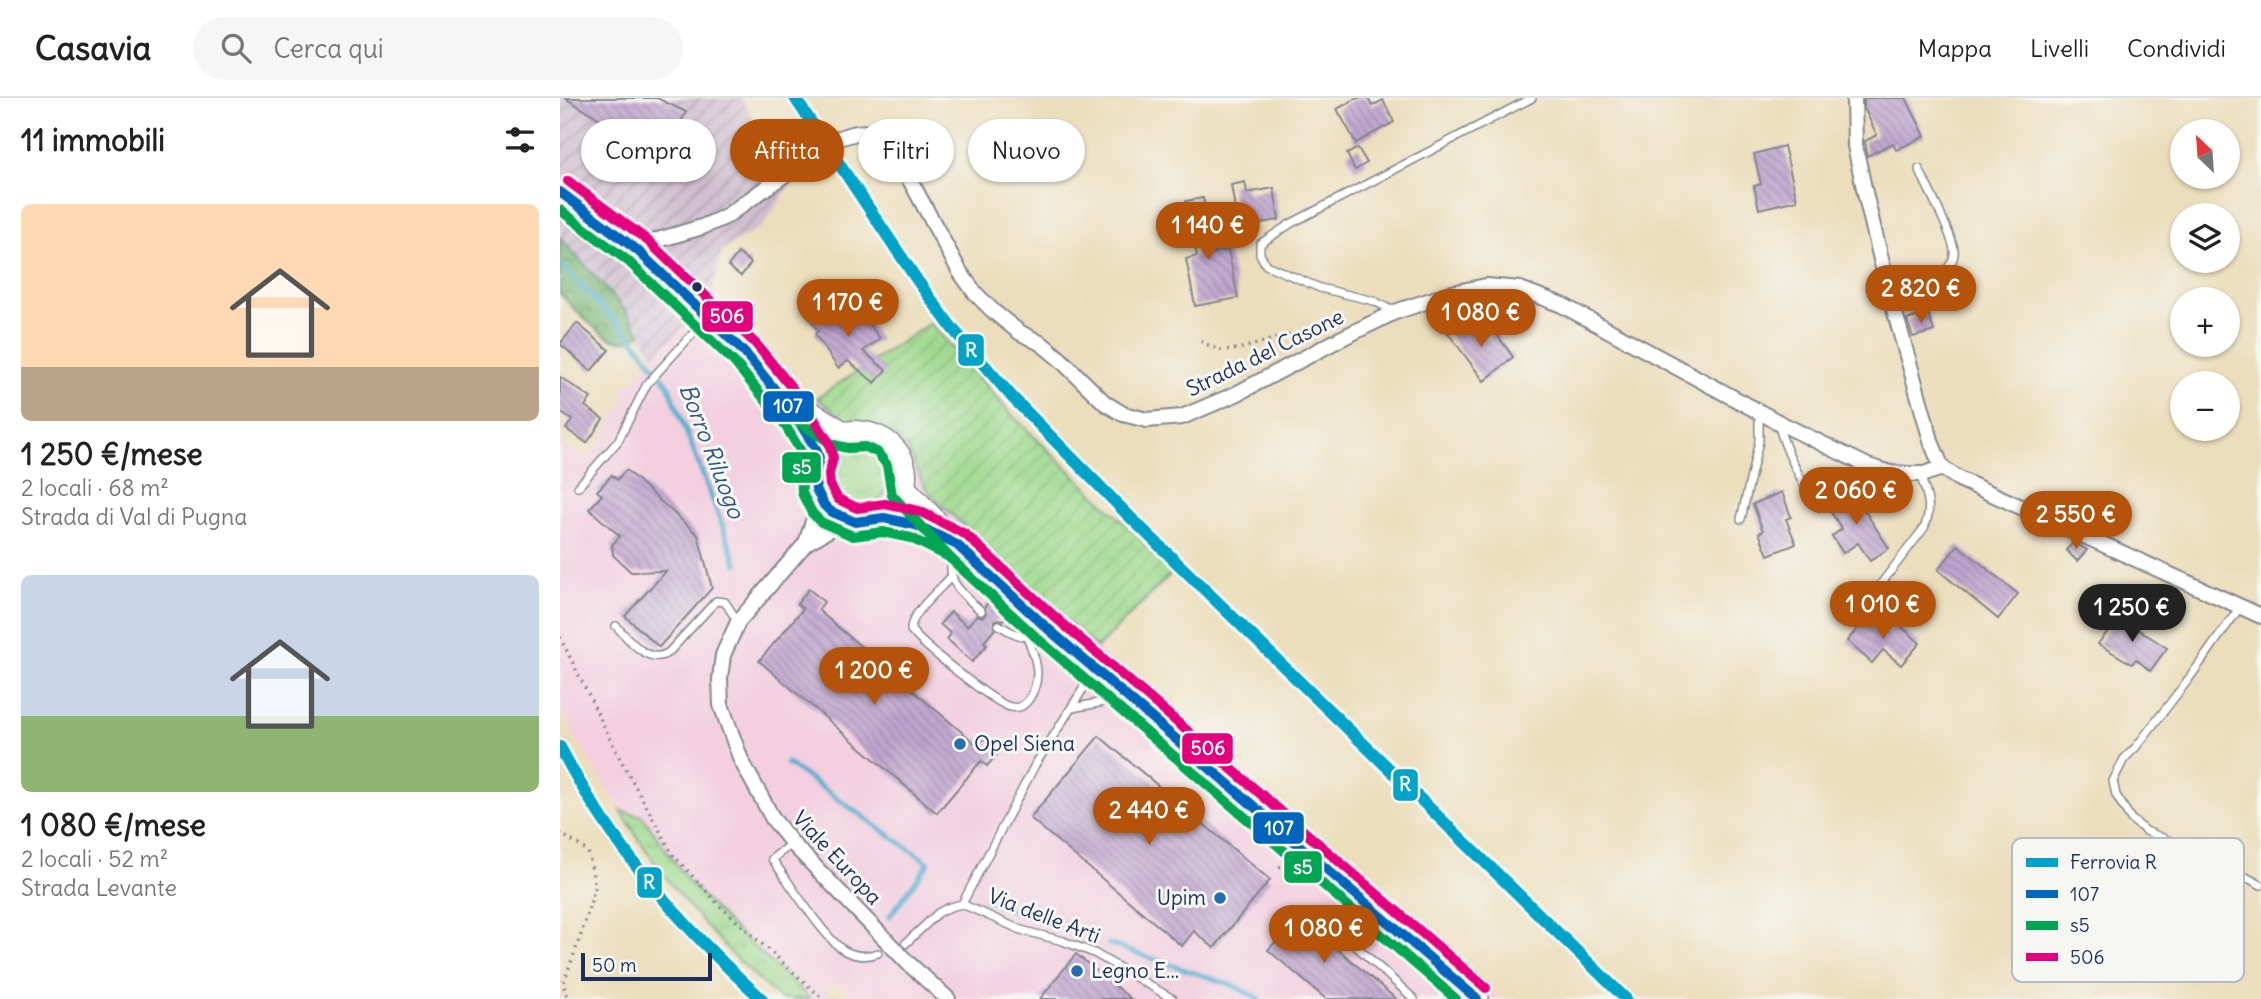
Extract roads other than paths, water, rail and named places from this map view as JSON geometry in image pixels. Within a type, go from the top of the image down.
[{"type":"main road","points":[[560,192],[637,250],[745,353],[793,412],[819,458]]},
{"type":"main road","points":[[777,393],[845,434]]},
{"type":"main road","points":[[884,518],[899,499],[903,487],[903,465],[892,446],[865,432],[845,434],[832,441],[819,458],[815,473],[816,489],[824,505],[846,520],[864,522],[884,518],[926,528],[957,545]]},
{"type":"main road","points":[[903,487],[1037,632],[1089,663],[1477,999]]},
{"type":"street","points":[[1854,98],[1855,146],[1888,288],[1932,444],[1942,468],[1992,495],[2261,616]]},
{"type":"street","name":"Strada del Casone","points":[[637,250],[657,240],[715,222],[832,141],[849,134],[868,132],[881,137],[891,148],[960,272],[975,293],[1019,332],[1042,344],[1105,403],[1123,414],[1147,420],[1182,417],[1236,394],[1395,312],[1452,293],[1486,286],[1520,289],[1562,305],[1778,422],[1868,466],[1891,472],[1919,474],[1942,468]]},
{"type":"street","name":"Viale Europa","points":[[806,543],[818,506],[816,489]]},
{"type":"street","name":"Viale Europa","points":[[846,520],[806,543],[738,622],[727,643],[721,667],[723,712],[758,794],[773,819],[792,843],[909,964],[948,999]]},
{"type":"lane","points":[[1395,312],[1374,301],[1320,288],[1266,265],[1260,254],[1260,244],[1290,224],[1532,98]]},
{"type":"lane","points":[[1888,288],[1935,275],[1945,270],[1952,261],[1952,243],[1919,169]]},
{"type":"lane","points":[[578,487],[618,441],[647,384],[708,317]]},
{"type":"lane","points":[[1741,519],[1759,441],[1759,411]]},
{"type":"lane","points":[[1778,422],[1800,479],[1818,507]]},
{"type":"lane","points":[[1853,620],[1924,528],[1930,514],[1930,502],[1919,474]]},
{"type":"lane","points":[[957,545],[950,565],[951,577],[955,585],[981,611]]},
{"type":"lane","points":[[951,577],[918,612],[911,623],[911,631],[994,699],[1010,707],[1019,708],[1026,704],[1036,684],[1037,632],[1017,636],[999,625]]},
{"type":"lane","points":[[616,626],[640,649],[660,657],[669,652],[716,601],[725,602],[738,622]]},
{"type":"lane","points":[[2163,838],[2146,831],[2131,819],[2116,795],[2113,780],[2124,759],[2188,680],[2241,606]]},
{"type":"lane","points":[[962,904],[1030,774],[1086,682],[1089,663]]},
{"type":"lane","points":[[1072,708],[1129,698]]},
{"type":"lane","points":[[792,843],[772,859],[830,938],[851,953],[868,956],[878,953]]},
{"type":"lane","points":[[2244,876],[2261,885]]},
{"type":"lane","name":"Via delle Arti","points":[[905,944],[938,914],[962,904],[1021,930],[1063,941],[1094,953],[1174,999]]},
{"type":"lane","points":[[1336,928],[1414,999]]},
{"type":"waterway","name":"Borro Riluogo","points":[[560,264],[633,339],[668,384],[737,564]]},
{"type":"waterway","name":"Borro Riluogo","points":[[787,763],[929,863],[889,917]]},
{"type":"waterway","name":"Borro Riluogo","points":[[986,900],[1033,918]]},
{"type":"waterway","name":"Borro Riluogo","points":[[1109,944],[1234,986],[1259,999]]},
{"type":"rail line","name":"R","points":[[795,98],[917,280],[952,328],[1013,398],[1130,517],[1626,999]]},
{"type":"rail line","name":"R","points":[[560,747],[602,817],[649,882],[703,943],[762,999]]},
{"type":"place","name":"Opel Siena","points":[[960,744]]},
{"type":"place","name":"Upim","points":[[1220,898]]},
{"type":"place","name":"Legno E...","points":[[1077,971]]}]
